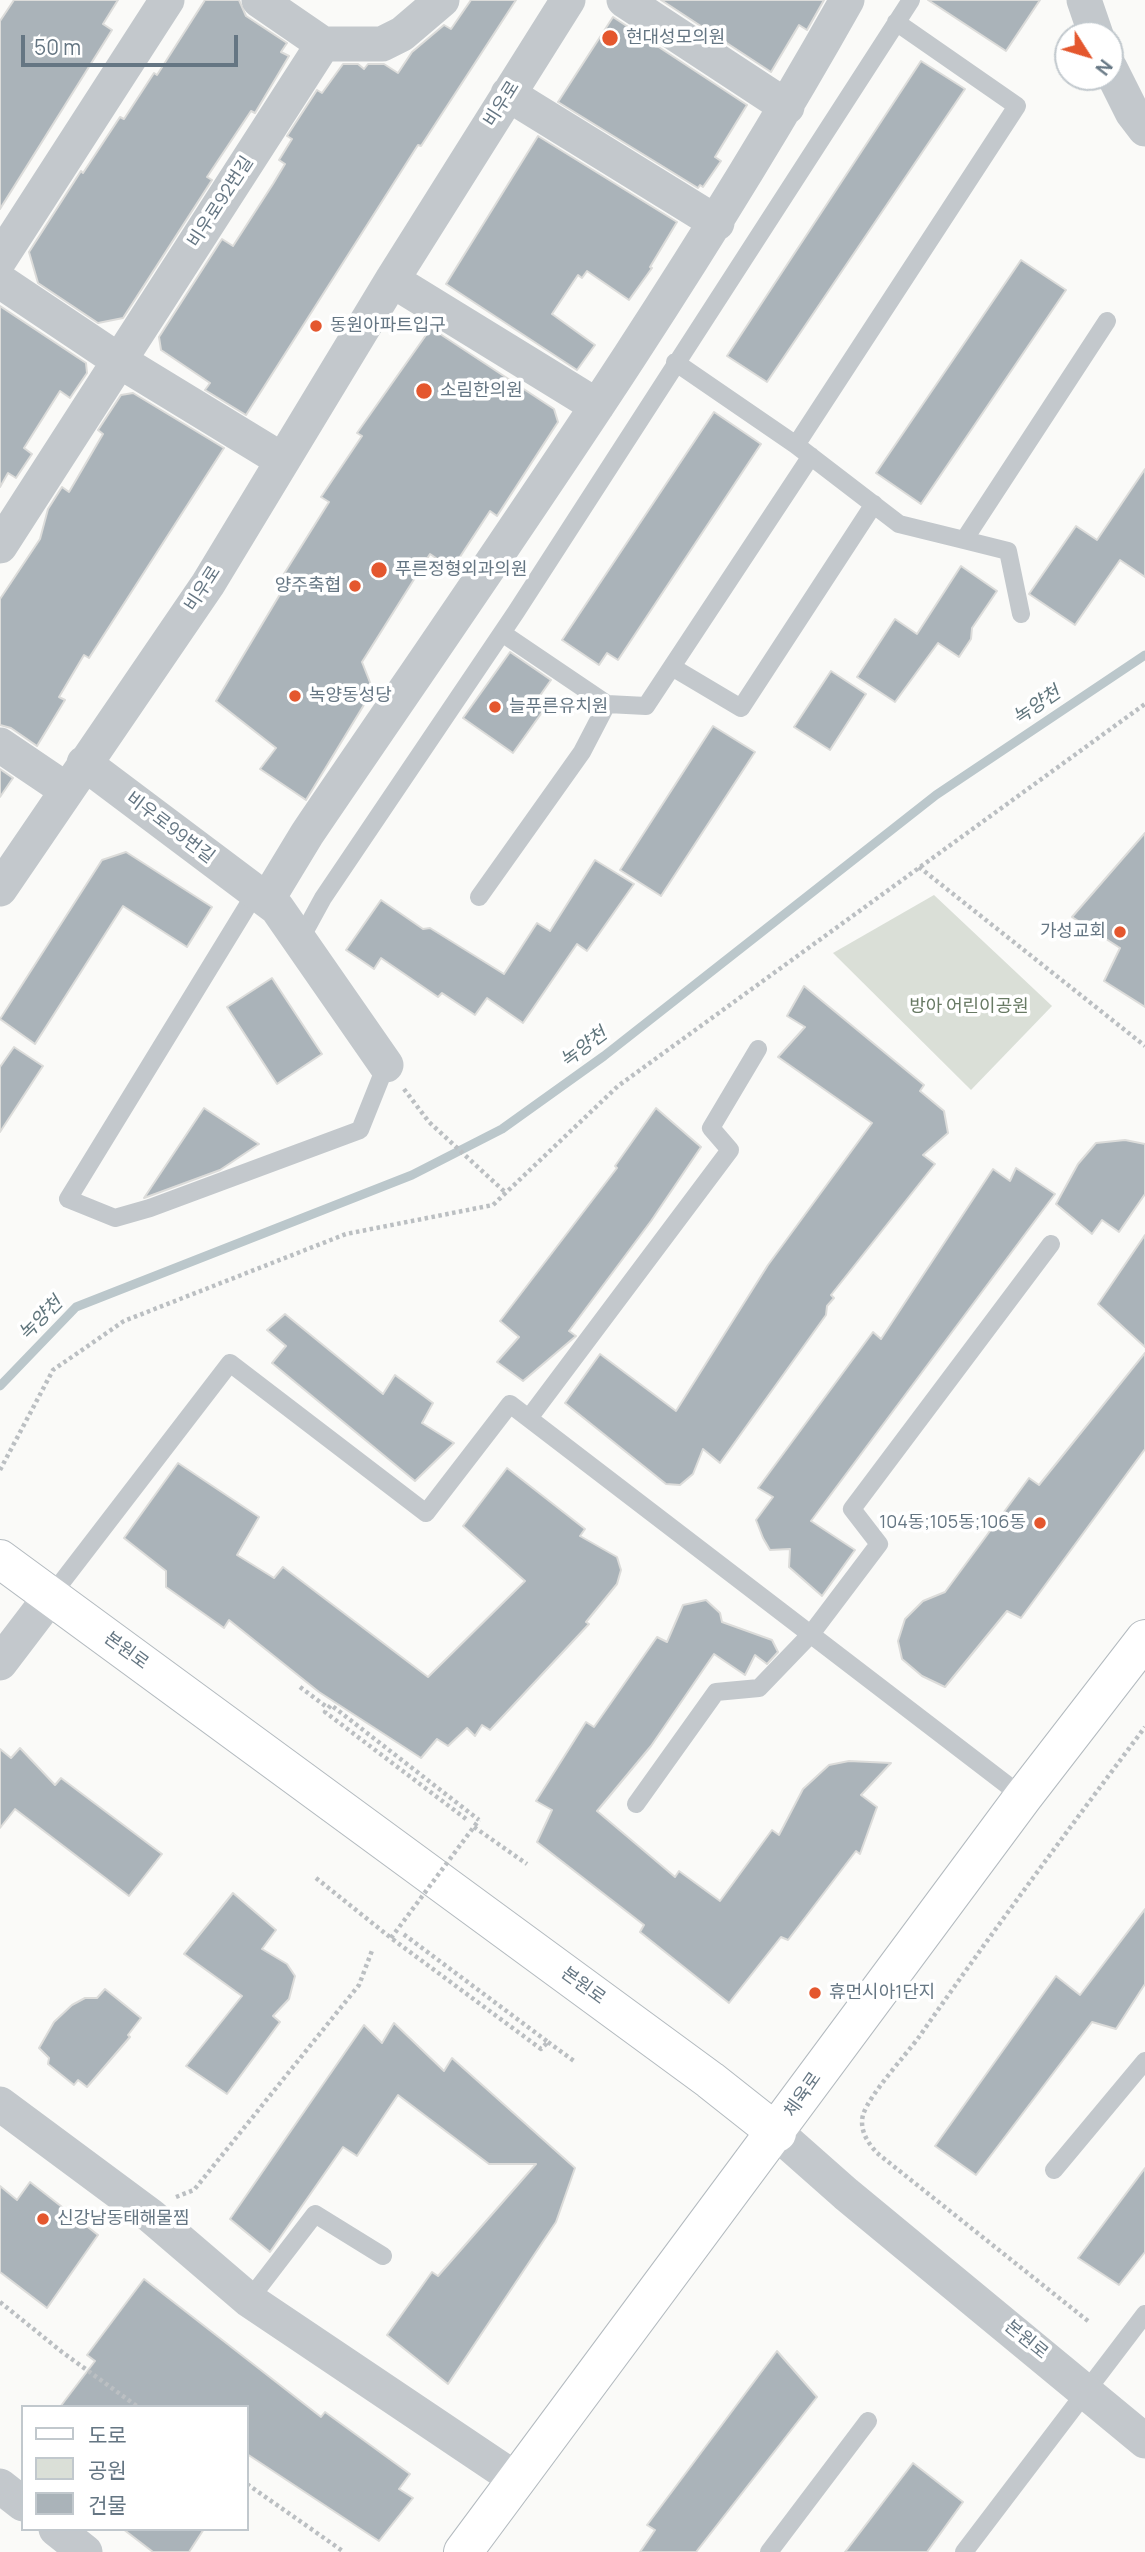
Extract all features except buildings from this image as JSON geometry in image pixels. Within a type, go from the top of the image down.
[{"type":"street","points":[[0,260],[167,0]]},
{"type":"street","points":[[259,0],[323,44],[382,44],[402,34],[442,0]]},
{"type":"street","name":"비우로","points":[[0,889],[208,584],[392,280],[568,0]]},
{"type":"street","points":[[625,0],[787,107]]},
{"type":"street","points":[[262,896],[307,834],[597,406],[718,223],[847,0]]},
{"type":"street","points":[[1084,0],[1091,21]]},
{"type":"street","name":"비우로92번길","points":[[0,546],[323,44]]},
{"type":"street","points":[[1124,87],[1141,111]]},
{"type":"street","points":[[508,94],[718,223]]},
{"type":"street","points":[[392,280],[597,406]]},
{"type":"street","points":[[0,281],[118,360],[282,460]]},
{"type":"street","name":"비우로99번길","points":[[0,745],[75,776],[277,908],[386,1065]]},
{"type":"street","name":"본원로","points":[[0,1559],[710,2080],[1145,2441]]},
{"type":"street","points":[[0,1663],[51,1596]]},
{"type":"street","name":"체육로","points":[[463,2552],[777,2133],[1023,1797],[1145,1639]]},
{"type":"street","points":[[0,2104],[151,2216],[249,2300],[517,2480]]},
{"type":"street","points":[[59,2531],[85,2552]]},
{"type":"lane","points":[[300,940],[323,898],[502,633],[911,0]]},
{"type":"lane","points":[[796,445],[1017,106],[896,22]]},
{"type":"lane","points":[[964,540],[1107,321]]},
{"type":"lane","points":[[675,362],[796,445],[900,524],[1008,551],[1021,614]]},
{"type":"lane","points":[[502,633],[607,704],[646,706],[811,456]]},
{"type":"lane","points":[[672,667],[741,708],[874,504]]},
{"type":"lane","points":[[479,897],[582,752],[607,704]]},
{"type":"lane","points":[[262,896],[68,1199],[115,1218],[150,1208],[360,1130],[386,1065]]},
{"type":"lane","points":[[529,1418],[730,1150],[711,1128],[758,1049]]},
{"type":"lane","points":[[636,1804],[716,1692],[759,1688],[811,1634],[879,1544],[852,1509],[1051,1244]]},
{"type":"lane","points":[[51,1596],[230,1363],[426,1513],[510,1404],[1023,1797]]},
{"type":"lane","points":[[1054,2170],[1145,2061]]},
{"type":"lane","points":[[249,2300],[315,2214],[383,2256]]},
{"type":"lane","points":[[964,2552],[1145,2314]]},
{"type":"lane","points":[[769,2552],[868,2421]]},
{"type":"path","points":[[0,1470],[54,1370],[124,1321],[346,1234],[493,1205],[618,1086],[1145,704]]},
{"type":"path","points":[[919,867],[1145,1046]]},
{"type":"path","points":[[386,1065],[429,1122],[506,1193]]},
{"type":"path","points":[[300,1687],[328,1708]]},
{"type":"path","points":[[391,1938],[479,1820],[331,1705],[328,1708],[325,1712],[466,1819]]},
{"type":"path","points":[[1088,2321],[877,2153],[863,2131],[863,2116],[871,2100],[897,2068],[1005,1915],[1145,1727]]},
{"type":"path","points":[[474,1827],[527,1864]]},
{"type":"path","points":[[316,1878],[391,1938],[541,2049],[548,2042]]},
{"type":"path","points":[[402,1933],[574,2061]]},
{"type":"path","points":[[172,2199],[194,2190],[359,1985],[373,1948]]},
{"type":"path","points":[[0,2302],[62,2352],[135,2405]]},
{"type":"path","points":[[248,2485],[344,2552]]},
{"type":"green space","name":"방아 어린이공원","points":[[934,895],[1052,1006],[971,1090],[833,953]]},
{"type":"waterway","name":"녹양천","points":[[0,1386],[76,1307],[412,1175],[502,1129],[604,1056],[936,795],[1145,655]]},
{"type":"place","name":"현대성모의원","points":[[610,38]]},
{"type":"place","name":"동원아파트입구","points":[[316,326]]},
{"type":"place","name":"소림한의원","points":[[424,391]]},
{"type":"place","name":"푸른정형외과의원","points":[[379,570]]},
{"type":"place","name":"양주축협","points":[[355,586]]},
{"type":"place","name":"녹양동성당","points":[[295,696]]},
{"type":"place","name":"늘푸른유치원","points":[[495,707]]},
{"type":"place","name":"가성교회","points":[[1120,932]]},
{"type":"place","name":"104동;105동;106동","points":[[1040,1523]]},
{"type":"place","name":"휴먼시아1단지","points":[[815,1993]]},
{"type":"place","name":"신강남동태해물찜","points":[[43,2219]]}]
